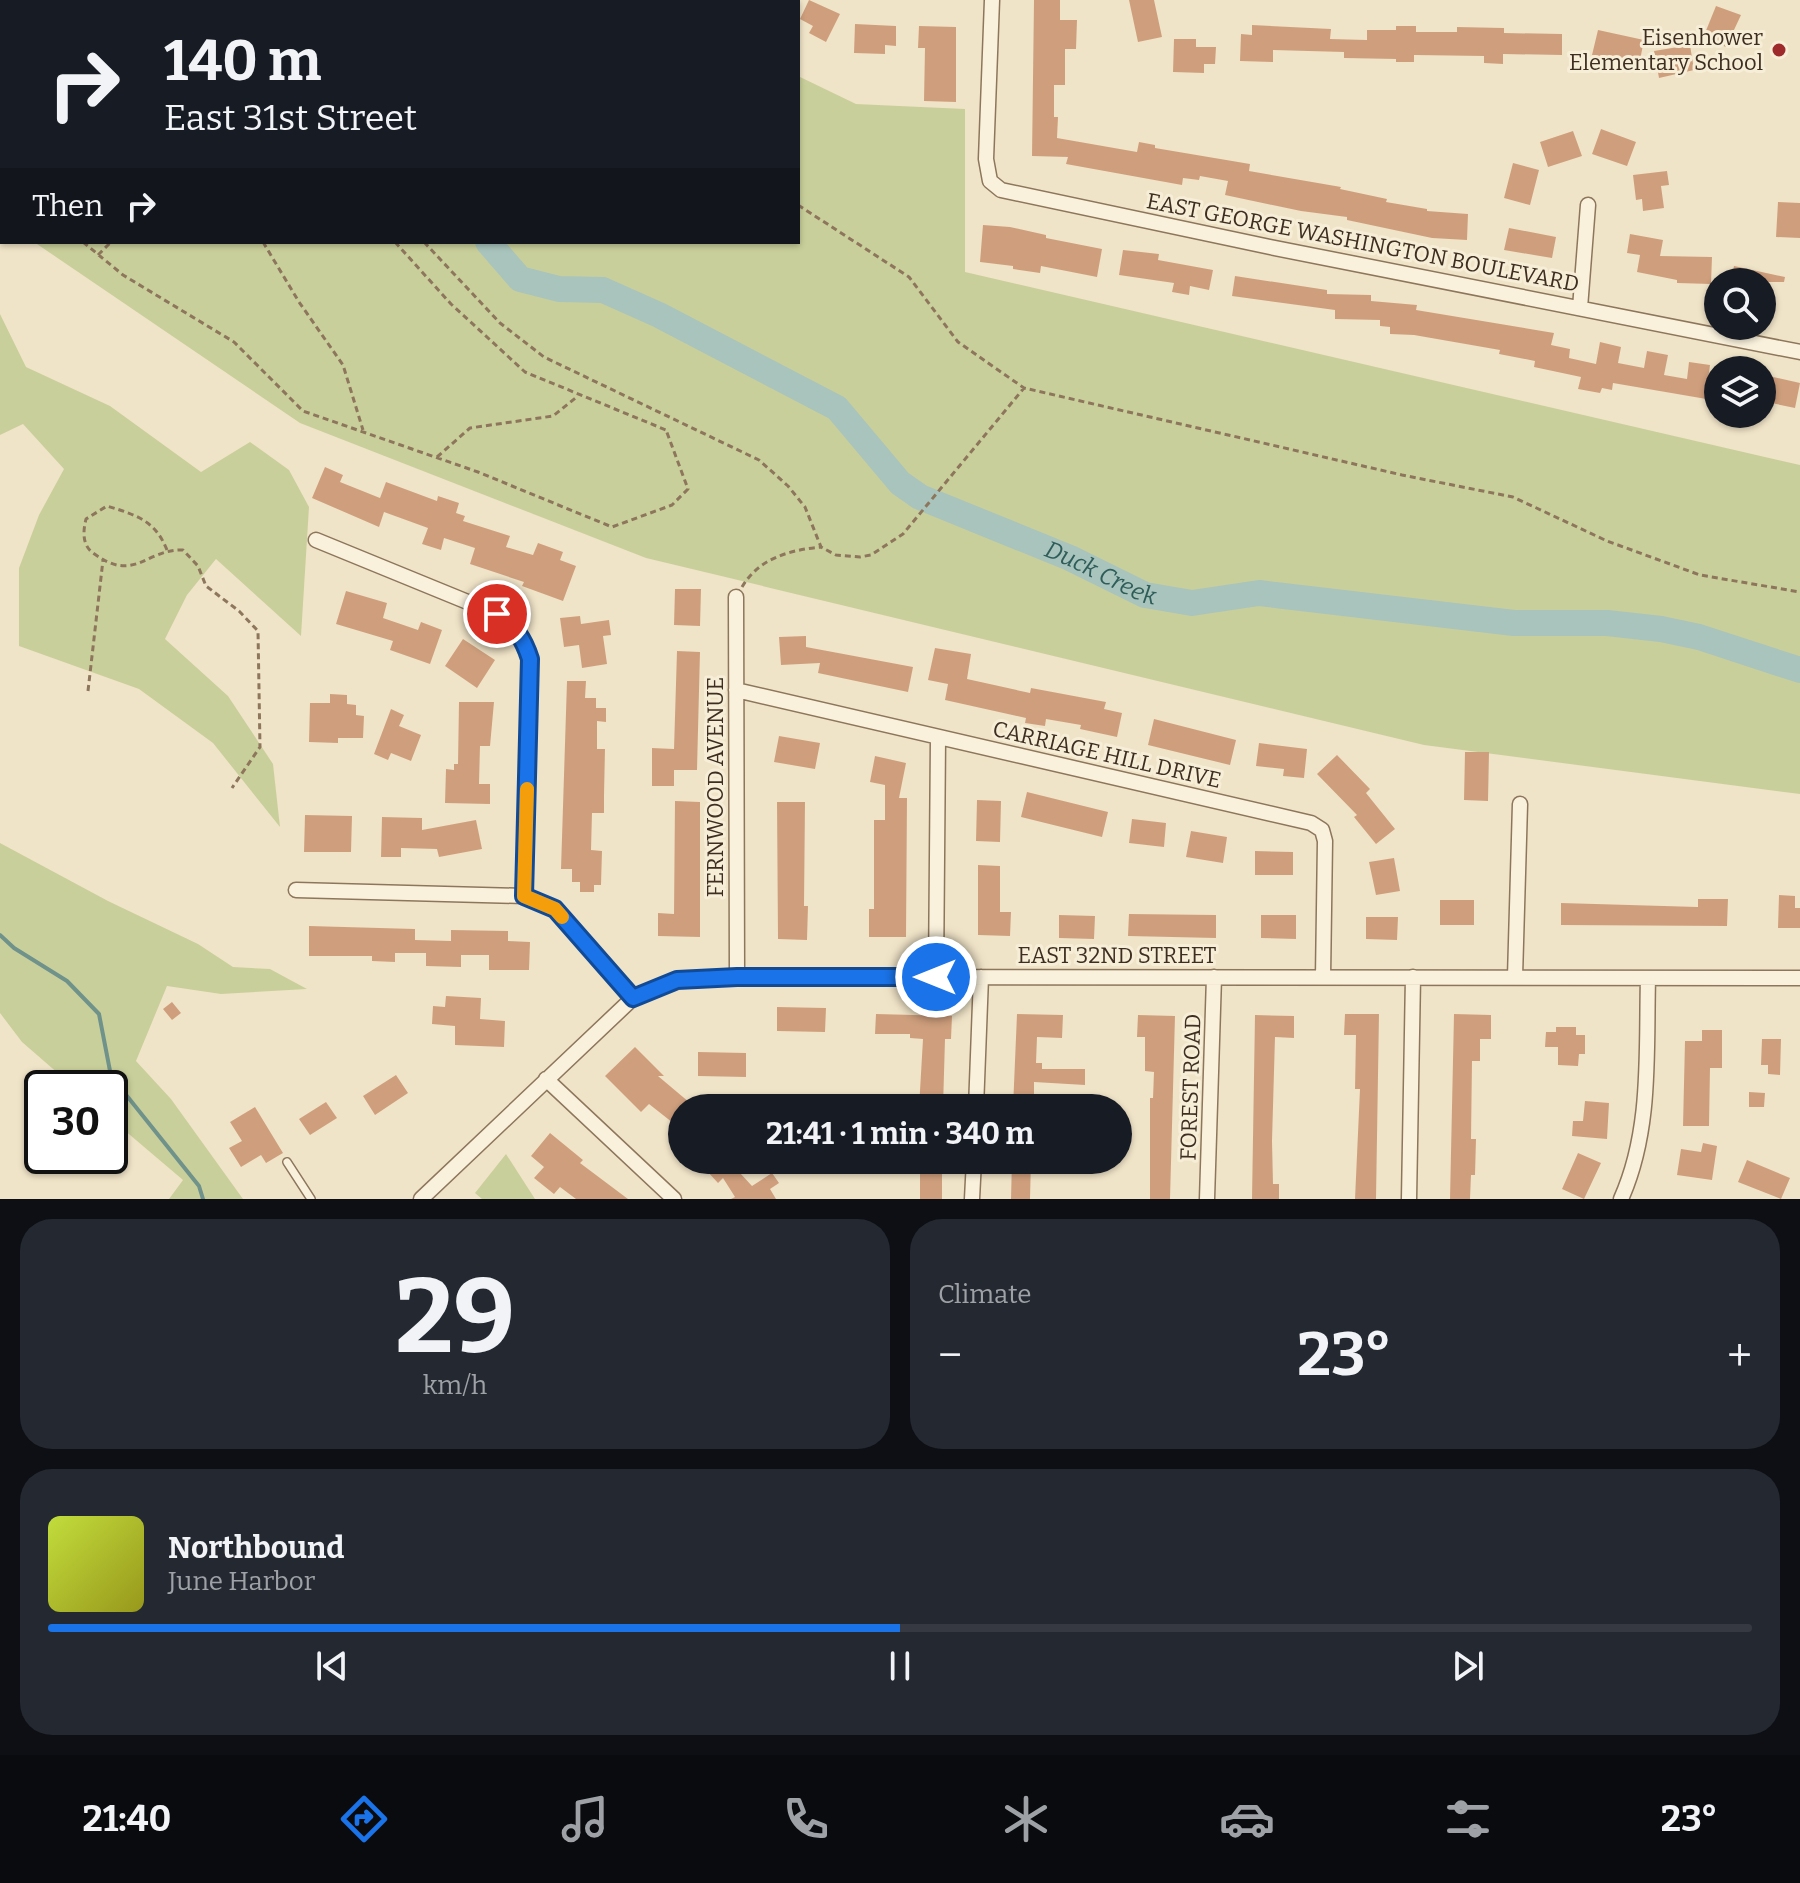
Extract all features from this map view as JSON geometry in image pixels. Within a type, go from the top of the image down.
[{"type":"street","name":"EAST GEORGE WASHINGTON BOULEVARD","points":[[992,0],[986,159],[990,181],[1001,190],[1800,352]]},
{"type":"street","points":[[1580,308],[1588,205]]},
{"type":"street","points":[[316,540],[497,614],[515,627],[525,641],[530,659],[524,896]]},
{"type":"street","name":"FERNWOOD AVENUE","points":[[736,597],[737,977]]},
{"type":"street","name":"CARRIAGE HILL DRIVE","points":[[736,690],[1311,823],[1322,830],[1325,841],[1323,977]]},
{"type":"street","points":[[936,977],[938,738]]},
{"type":"street","points":[[1515,977],[1520,804]]},
{"type":"street","points":[[296,890],[524,896],[555,909],[633,998]]},
{"type":"street","name":"EAST 32ND STREET","points":[[421,1199],[633,998],[677,980],[737,977],[1800,978]]},
{"type":"street","points":[[977,1094],[981,977]]},
{"type":"street","name":"FOREST ROAD","points":[[1207,1199],[1214,977]]},
{"type":"street","points":[[1409,1199],[1413,977]]},
{"type":"street","points":[[1622,1199],[1631,1177],[1643,1127],[1648,978]]},
{"type":"street","points":[[546,1079],[674,1199]]},
{"type":"street","points":[[972,1199],[973,1174]]},
{"type":"lane","points":[[287,1162],[311,1199]]},
{"type":"path","points":[[800,206],[909,277],[958,342],[1024,388],[1402,475],[1513,497],[1607,541],[1700,575],[1800,592]]},
{"type":"path","points":[[85,244],[123,275],[234,342],[303,411],[437,457],[612,527],[672,505],[688,489],[666,430],[525,372],[451,304],[397,244]]},
{"type":"path","points":[[98,255],[109,244]]},
{"type":"path","points":[[264,244],[299,302],[343,365],[363,430]]},
{"type":"path","points":[[426,244],[500,323],[544,357],[759,460],[788,486],[805,507],[821,547]]},
{"type":"path","points":[[736,597],[747,578],[774,558],[794,550],[821,547],[836,555],[860,557],[885,548],[903,534],[1024,388]]},
{"type":"path","points":[[437,457],[470,428],[553,416],[580,395]]},
{"type":"path","points":[[666,430],[673,418]]},
{"type":"path","points":[[167,550],[160,534],[140,517],[107,506],[86,519],[83,531],[87,549],[103,560],[124,566],[147,562],[167,550],[183,550],[198,566],[206,586],[239,611],[258,631],[260,747],[232,788]]},
{"type":"path","points":[[88,691],[103,560]]},
{"type":"green space","points":[[800,77],[856,104],[965,109],[965,272],[1800,465],[1800,794],[1424,745],[646,558],[300,423],[37,244],[800,244]]},
{"type":"green space","points":[[0,314],[26,367],[110,406],[201,472],[250,442],[289,470],[309,507],[301,636],[216,559],[187,595],[165,639],[228,696],[273,764],[280,827],[213,743],[139,689],[19,646],[19,568],[39,515],[64,469],[23,424],[0,435]]},
{"type":"green space","points":[[0,843],[108,901],[198,944],[233,967],[270,969],[307,989],[221,994],[167,986],[136,1061],[171,1099],[243,1199],[169,1199],[183,1180],[128,1133],[128,1070],[54,1070],[22,1042],[0,1013]]},
{"type":"green space","points":[[506,1154],[535,1199],[482,1199],[475,1193]]},
{"type":"building","points":[[809,0],[840,14],[826,42],[809,33],[813,26],[800,19]]},
{"type":"building","points":[[1034,0],[1060,0],[1060,20],[1077,20],[1076,49],[1065,49],[1065,85],[1054,85],[1057,138],[1137,152],[1139,142],[1155,145],[1155,148],[1250,164],[1249,171],[1341,187],[1427,211],[1468,214],[1467,240],[1432,238],[1347,220],[1347,217],[1225,195],[1228,181],[1200,176],[1199,180],[1183,178],[1182,185],[1066,164],[1068,157],[1032,156]]},
{"type":"building","points":[[1129,0],[1154,0],[1162,37],[1138,42]]},
{"type":"building","points":[[1716,6],[1741,15],[1726,47],[1703,38]]},
{"type":"building","points":[[855,24],[896,26],[896,46],[885,45],[885,54],[854,53]]},
{"type":"building","points":[[1252,25],[1331,29],[1330,39],[1367,40],[1367,30],[1396,30],[1396,26],[1416,26],[1416,32],[1457,32],[1457,27],[1504,28],[1504,33],[1562,34],[1562,55],[1503,54],[1503,64],[1484,63],[1484,56],[1414,55],[1414,62],[1396,62],[1396,59],[1344,58],[1344,52],[1273,50],[1273,62],[1240,61],[1241,34],[1252,35]]},
{"type":"building","points":[[919,26],[956,27],[956,102],[924,101],[925,48],[918,48]]},
{"type":"building","points":[[1598,30],[1644,40],[1639,65],[1592,55]]},
{"type":"building","points":[[1174,39],[1196,39],[1196,47],[1216,47],[1215,64],[1204,64],[1204,73],[1173,72]]},
{"type":"building","points":[[1690,45],[1694,70],[1659,78],[1654,51]]},
{"type":"building","points":[[1601,129],[1636,142],[1627,166],[1592,154]]},
{"type":"building","points":[[1573,131],[1582,156],[1548,167],[1540,142]]},
{"type":"building","points":[[1513,163],[1539,170],[1530,205],[1504,198]]},
{"type":"building","points":[[1667,171],[1669,185],[1661,186],[1664,208],[1643,211],[1642,199],[1636,200],[1633,175]]},
{"type":"building","points":[[1778,202],[1800,203],[1800,238],[1776,237]]},
{"type":"building","points":[[983,225],[1010,227],[1102,249],[1097,277],[1041,266],[1040,273],[980,262]]},
{"type":"building","points":[[1509,228],[1556,237],[1552,258],[1504,250]]},
{"type":"building","points":[[1630,234],[1663,240],[1660,256],[1712,257],[1712,268],[1704,268],[1704,284],[1677,283],[1677,280],[1637,272],[1640,255],[1627,253]]},
{"type":"building","points":[[1123,250],[1159,254],[1158,260],[1213,270],[1209,290],[1190,286],[1189,295],[1172,292],[1174,283],[1119,275]]},
{"type":"building","points":[[1776,275],[1785,277],[1784,282],[1776,282]]},
{"type":"building","points":[[1235,276],[1327,290],[1327,294],[1371,295],[1371,301],[1417,305],[1416,310],[1554,333],[1551,345],[1570,349],[1569,358],[1596,364],[1600,342],[1621,347],[1618,363],[1644,368],[1647,351],[1668,355],[1664,375],[1687,379],[1689,362],[1704,364],[1704,399],[1613,383],[1612,390],[1602,388],[1600,393],[1578,389],[1581,377],[1534,367],[1535,361],[1499,354],[1500,350],[1414,335],[1390,334],[1390,327],[1380,326],[1380,320],[1335,319],[1335,310],[1232,296]]},
{"type":"building","points":[[1776,378],[1800,383],[1795,408],[1776,404]]},
{"type":"building","points":[[325,467],[343,475],[340,482],[380,498],[386,482],[437,501],[438,496],[459,503],[456,513],[465,516],[463,521],[510,536],[506,547],[533,555],[538,543],[563,552],[560,560],[576,566],[563,601],[522,586],[524,582],[470,564],[475,548],[444,538],[441,550],[422,544],[428,528],[384,512],[379,527],[312,498]]},
{"type":"building","points":[[675,589],[701,589],[700,626],[674,625]]},
{"type":"building","points":[[346,591],[387,603],[383,618],[418,630],[421,622],[442,630],[430,664],[390,650],[393,641],[336,624]]},
{"type":"building","points":[[580,616],[581,624],[609,620],[611,635],[603,636],[607,664],[582,668],[579,645],[564,647],[560,618]]},
{"type":"building","points":[[806,636],[806,647],[913,667],[908,692],[818,673],[820,663],[781,665],[779,637]]},
{"type":"building","points":[[463,639],[495,660],[477,688],[445,666]]},
{"type":"building","points":[[935,648],[971,654],[967,679],[1030,693],[1031,688],[1106,702],[1104,709],[1122,713],[1117,737],[1080,729],[1081,725],[1046,719],[1045,726],[1025,723],[1026,718],[945,700],[948,684],[928,680]]},
{"type":"building","points":[[677,651],[700,652],[697,770],[674,770],[674,786],[652,786],[652,748],[674,749]]},
{"type":"building","points":[[567,681],[586,681],[585,698],[596,698],[596,708],[606,708],[606,722],[597,721],[597,749],[605,749],[604,813],[592,813],[591,850],[602,851],[601,885],[594,885],[594,892],[580,892],[580,882],[572,882],[572,869],[561,869]]},
{"type":"building","points":[[330,694],[347,695],[347,704],[356,705],[356,715],[364,716],[363,738],[338,738],[338,743],[309,742],[310,703],[330,703]]},
{"type":"building","points":[[459,702],[494,702],[490,746],[480,746],[479,784],[490,784],[490,804],[445,803],[446,769],[454,770],[454,764],[458,764]]},
{"type":"building","points":[[391,709],[404,715],[399,726],[421,735],[411,761],[391,753],[388,760],[374,754]]},
{"type":"building","points":[[1154,719],[1236,740],[1230,765],[1148,745]]},
{"type":"building","points":[[779,736],[820,743],[815,769],[774,762]]},
{"type":"building","points":[[1259,743],[1307,749],[1304,778],[1283,776],[1284,769],[1256,766]]},
{"type":"building","points":[[1465,752],[1489,752],[1488,801],[1464,800]]},
{"type":"building","points":[[1337,755],[1370,789],[1366,793],[1395,829],[1376,844],[1354,817],[1357,815],[1317,774]]},
{"type":"building","points":[[875,756],[906,763],[899,798],[907,798],[906,937],[869,937],[869,909],[874,909],[874,820],[885,820],[885,785],[870,782]]},
{"type":"building","points":[[1027,792],[1108,812],[1102,837],[1021,817]]},
{"type":"building","points":[[977,800],[1001,801],[1000,842],[976,841]]},
{"type":"building","points":[[675,801],[700,802],[700,937],[658,936],[658,913],[674,914]]},
{"type":"building","points":[[777,802],[805,802],[804,906],[808,906],[807,940],[778,939]]},
{"type":"building","points":[[305,815],[352,816],[351,852],[304,852]]},
{"type":"building","points":[[382,817],[422,818],[422,830],[476,820],[482,849],[439,857],[437,849],[401,848],[401,857],[381,857]]},
{"type":"building","points":[[1132,819],[1166,823],[1164,847],[1129,843]]},
{"type":"building","points":[[1191,831],[1227,837],[1223,863],[1186,857]]},
{"type":"building","points":[[1255,851],[1293,852],[1293,875],[1255,875]]},
{"type":"building","points":[[1394,858],[1400,891],[1376,895],[1369,862]]},
{"type":"building","points":[[978,865],[1000,866],[1000,912],[1011,912],[1010,936],[978,935]]},
{"type":"building","points":[[1779,895],[1795,896],[1795,908],[1800,908],[1800,928],[1778,928]]},
{"type":"building","points":[[1698,899],[1728,899],[1727,926],[1561,925],[1561,903],[1698,907]]},
{"type":"building","points":[[1440,900],[1474,900],[1474,925],[1440,925]]},
{"type":"building","points":[[1129,914],[1216,915],[1216,938],[1128,936]]},
{"type":"building","points":[[1059,915],[1095,916],[1094,939],[1059,938]]},
{"type":"building","points":[[1261,915],[1296,915],[1296,939],[1261,938]]},
{"type":"building","points":[[1366,917],[1398,917],[1397,940],[1366,939]]},
{"type":"building","points":[[309,926],[415,929],[415,940],[451,941],[451,930],[508,931],[508,941],[530,942],[529,970],[489,970],[489,955],[461,955],[461,967],[426,966],[426,953],[395,953],[395,962],[372,961],[372,956],[309,956]]},
{"type":"building","points":[[446,996],[481,998],[480,1019],[505,1021],[504,1047],[455,1045],[455,1026],[432,1024],[433,1006],[445,1007]]},
{"type":"building","points":[[172,1002],[181,1013],[172,1020],[163,1009]]},
{"type":"building","points":[[777,1007],[826,1008],[825,1032],[777,1031]]},
{"type":"building","points":[[876,1014],[952,1016],[951,1039],[945,1039],[943,1094],[920,1094],[923,1039],[910,1038],[910,1034],[875,1034]]},
{"type":"building","points":[[1017,1014],[1063,1015],[1062,1038],[1037,1037],[1036,1063],[1042,1063],[1042,1069],[1085,1069],[1085,1085],[1034,1082],[1034,1094],[1014,1094]]},
{"type":"building","points":[[1345,1014],[1379,1014],[1376,1199],[1355,1199],[1360,1089],[1355,1089],[1356,1035],[1344,1035]]},
{"type":"building","points":[[1454,1014],[1491,1015],[1491,1039],[1480,1039],[1480,1061],[1472,1061],[1471,1139],[1476,1139],[1475,1175],[1471,1175],[1470,1199],[1450,1199]]},
{"type":"building","points":[[1138,1015],[1175,1016],[1170,1199],[1150,1199],[1150,1098],[1153,1098],[1154,1072],[1145,1071],[1145,1037],[1137,1037]]},
{"type":"building","points":[[1255,1015],[1294,1016],[1294,1038],[1275,1037],[1273,1184],[1279,1184],[1279,1199],[1252,1199]]},
{"type":"building","points":[[1556,1027],[1576,1027],[1576,1035],[1585,1035],[1585,1054],[1579,1054],[1578,1066],[1558,1065],[1558,1047],[1545,1047],[1546,1032],[1556,1032]]},
{"type":"building","points":[[1702,1030],[1722,1030],[1722,1068],[1710,1068],[1709,1126],[1683,1126],[1685,1041],[1702,1041]]},
{"type":"building","points":[[1762,1039],[1781,1039],[1780,1075],[1768,1074],[1768,1065],[1761,1065]]},
{"type":"building","points":[[635,1047],[664,1076],[658,1076],[679,1094],[668,1094],[668,1119],[649,1104],[641,1112],[605,1076]]},
{"type":"building","points":[[698,1052],[746,1053],[746,1077],[698,1076]]},
{"type":"building","points":[[396,1075],[408,1093],[375,1115],[363,1096]]},
{"type":"building","points":[[1749,1092],[1765,1093],[1764,1107],[1749,1107]]},
{"type":"building","points":[[1585,1101],[1609,1103],[1607,1139],[1572,1136],[1573,1121],[1583,1121]]},
{"type":"building","points":[[326,1102],[337,1118],[310,1135],[299,1119]]},
{"type":"building","points":[[255,1107],[283,1153],[266,1163],[261,1155],[241,1167],[229,1148],[242,1141],[230,1122]]},
{"type":"building","points":[[550,1133],[583,1160],[580,1163],[628,1199],[576,1199],[560,1187],[554,1194],[534,1178],[544,1167],[531,1156]]},
{"type":"building","points":[[1703,1143],[1717,1146],[1712,1180],[1677,1175],[1681,1149],[1701,1152]]},
{"type":"building","points":[[1578,1153],[1601,1163],[1584,1199],[1562,1189]]},
{"type":"building","points":[[1747,1160],[1790,1178],[1781,1199],[1738,1182]]},
{"type":"building","points":[[710,1174],[741,1174],[752,1186],[773,1174],[779,1183],[770,1189],[776,1199],[731,1199],[735,1197],[723,1178],[718,1183]]},
{"type":"building","points":[[920,1174],[942,1174],[942,1199],[920,1199]]},
{"type":"building","points":[[1012,1174],[1031,1174],[1030,1199],[1011,1199]]},
{"type":"waterway","name":"Duck Creek","points":[[490,244],[520,279],[559,289],[603,290],[659,315],[837,408],[900,483],[920,497],[1070,558],[1145,595],[1192,603],[1259,593],[1514,623],[1607,623],[1661,629],[1699,637],[1800,670]]},
{"type":"waterway","points":[[0,935],[14,948],[67,981],[99,1014],[111,1076],[199,1186],[203,1199]]},
{"type":"slow traffic","points":[[527,789],[524,896],[555,909],[562,917]]},
{"type":"place","name":"Eisenhower Elementary School","points":[[1779,50]]},
{"type":"route","points":[[497,614],[515,627],[525,641],[530,659],[524,896],[555,909],[633,998],[677,980],[936,977]]}]
